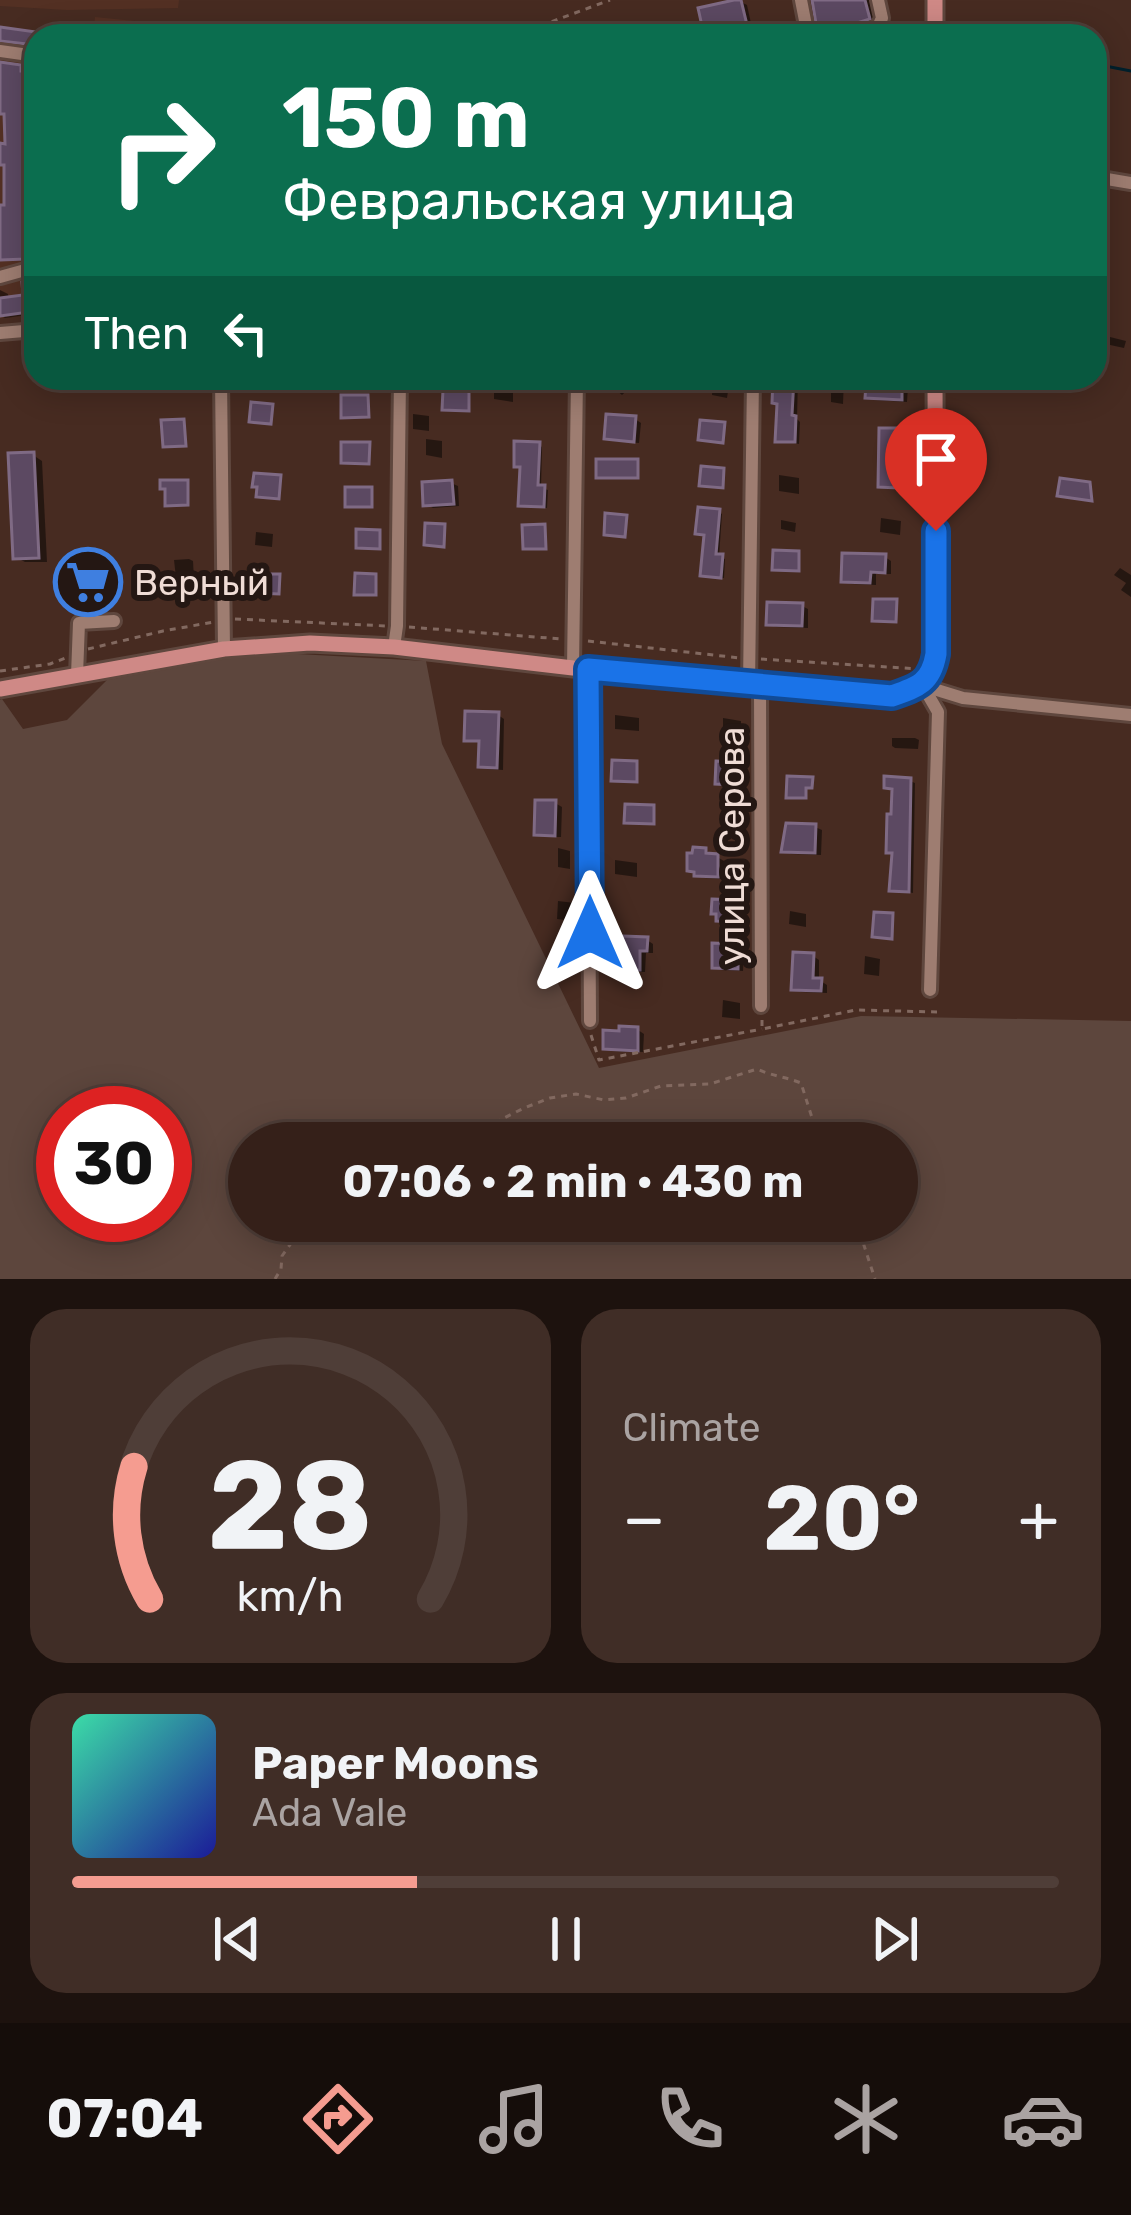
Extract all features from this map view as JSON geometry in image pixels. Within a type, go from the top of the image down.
[{"type":"main road","points":[[0,689],[224,649],[310,643],[394,647],[892,696],[923,686],[936,654],[935,390]]},
{"type":"street","points":[[221,390],[224,649]]},
{"type":"street","points":[[394,647],[400,390]]},
{"type":"street","points":[[577,390],[590,1021]]},
{"type":"street","name":"улица Серова","points":[[753,390],[761,1006]]},
{"type":"street","points":[[77,675],[79,622],[114,621]]},
{"type":"street","points":[[923,686],[963,698],[1131,715]]},
{"type":"street","points":[[923,686],[938,712],[930,991]]},
{"type":"path","points":[[540,24],[610,0]]},
{"type":"path","points":[[761,1006],[762,1029]]},
{"type":"path","points":[[590,1021],[599,1060],[856,1010],[937,1012]]},
{"type":"path","points":[[497,1122],[550,1098],[576,1094],[604,1100],[626,1098],[662,1086],[710,1084],[757,1069],[801,1083],[813,1122]]},
{"type":"path","points":[[275,1279],[281,1256],[291,1242]]},
{"type":"path","points":[[865,1242],[874,1279]]},
{"type":"shaded area","points":[[0,0],[179,0],[178,8],[67,10],[0,6]]},
{"type":"shaded area","points":[[95,17],[164,24],[94,24]]},
{"type":"shaded area","points":[[0,28],[24,31],[24,316],[0,318]]},
{"type":"shaded area","points":[[261,652],[426,661],[442,744],[599,1068],[861,1016],[1131,1021],[1131,1279],[0,1279],[0,700],[23,729],[67,720],[107,680]]},
{"type":"building","points":[[741,0],[747,24],[702,24],[698,8]]},
{"type":"building","points":[[812,0],[865,0],[870,19],[816,24]]},
{"type":"building","points":[[0,27],[24,30],[24,44],[0,41]]},
{"type":"building","points":[[0,62],[21,65],[24,259],[0,260],[4,165],[0,165],[0,143],[5,144],[4,114],[0,114]]},
{"type":"building","points":[[24,281],[24,313],[0,316],[0,298],[23,295]]},
{"type":"building","points":[[443,390],[469,391],[469,411],[442,410]]},
{"type":"building","points":[[773,390],[793,390],[795,442],[775,442],[777,404],[772,403]]},
{"type":"building","points":[[866,390],[902,390],[902,400],[865,398]]},
{"type":"building","points":[[341,395],[368,395],[369,417],[341,418]]},
{"type":"building","points":[[251,402],[273,404],[271,424],[249,422]]},
{"type":"building","points":[[606,414],[636,416],[634,442],[604,439]]},
{"type":"building","points":[[184,419],[186,446],[163,447],[161,420]]},
{"type":"building","points":[[700,420],[725,422],[723,443],[698,440]]},
{"type":"building","points":[[879,428],[900,428],[898,488],[878,487]]},
{"type":"building","points":[[514,441],[540,442],[538,485],[545,485],[544,507],[518,506],[520,467],[514,467]]},
{"type":"building","points":[[341,442],[370,442],[369,464],[341,463]]},
{"type":"building","points":[[34,452],[39,558],[13,559],[8,453]]},
{"type":"building","points":[[596,459],[638,459],[638,478],[596,478]]},
{"type":"building","points":[[701,466],[724,468],[723,488],[699,486]]},
{"type":"building","points":[[254,473],[281,475],[279,499],[256,497]]},
{"type":"building","points":[[1060,478],[1090,482],[1092,501],[1057,496]]},
{"type":"building","points":[[160,480],[188,480],[188,505],[165,506]]},
{"type":"building","points":[[452,480],[454,504],[423,506],[422,482]]},
{"type":"building","points":[[345,487],[372,487],[372,507],[345,507]]},
{"type":"building","points":[[698,507],[720,509],[716,554],[723,554],[721,578],[700,576],[704,535],[695,534]]},
{"type":"building","points":[[605,513],[627,515],[625,537],[604,535]]},
{"type":"building","points":[[425,523],[445,524],[444,547],[424,545]]},
{"type":"building","points":[[545,524],[546,549],[523,549],[522,525]]},
{"type":"building","points":[[356,529],[380,530],[380,549],[356,548]]},
{"type":"building","points":[[773,550],[799,551],[799,571],[772,570]]},
{"type":"building","points":[[842,553],[886,554],[885,573],[871,572],[870,583],[841,582]]},
{"type":"building","name":"Верный","points":[[105,557],[108,605],[71,607],[68,559]]},
{"type":"building","points":[[355,573],[376,574],[376,595],[354,595]]},
{"type":"building","points":[[254,574],[280,574],[279,594],[253,593]]},
{"type":"building","points":[[873,599],[897,599],[896,622],[872,621]]},
{"type":"building","points":[[767,602],[803,603],[802,626],[766,625]]},
{"type":"building","points":[[465,711],[499,712],[497,768],[478,767],[479,741],[464,741]]},
{"type":"building","points":[[612,760],[637,761],[637,782],[611,781]]},
{"type":"building","points":[[716,761],[737,762],[736,785],[715,784]]},
{"type":"building","points":[[787,776],[813,777],[806,798],[786,798]]},
{"type":"building","points":[[884,776],[911,778],[909,892],[889,891],[892,853],[886,853],[887,814],[891,814],[892,789],[884,788]]},
{"type":"building","points":[[535,800],[556,800],[555,836],[534,835]]},
{"type":"building","points":[[625,804],[654,805],[654,824],[624,823]]},
{"type":"building","points":[[786,823],[816,824],[815,853],[781,852]]},
{"type":"building","points":[[693,847],[718,854],[718,877],[687,871],[687,853]]},
{"type":"building","points":[[712,899],[738,900],[737,922],[716,921],[716,914],[711,914]]},
{"type":"building","points":[[874,912],[893,913],[892,939],[872,937]]},
{"type":"building","points":[[622,936],[648,937],[647,951],[640,951],[640,970],[619,970],[619,961],[614,961],[615,943],[621,943]]},
{"type":"building","points":[[712,943],[738,944],[738,969],[712,968]]},
{"type":"building","points":[[793,952],[814,953],[813,978],[822,978],[821,991],[791,990]]},
{"type":"building","points":[[619,1026],[638,1027],[638,1051],[603,1049],[603,1030],[619,1031]]},
{"type":"waterway","points":[[1107,66],[1131,71]]},
{"type":"place","name":"Верный","points":[[88,582]]},
{"type":"route","points":[[590,933],[588,669],[892,696],[923,686],[936,654],[936,531]]}]
